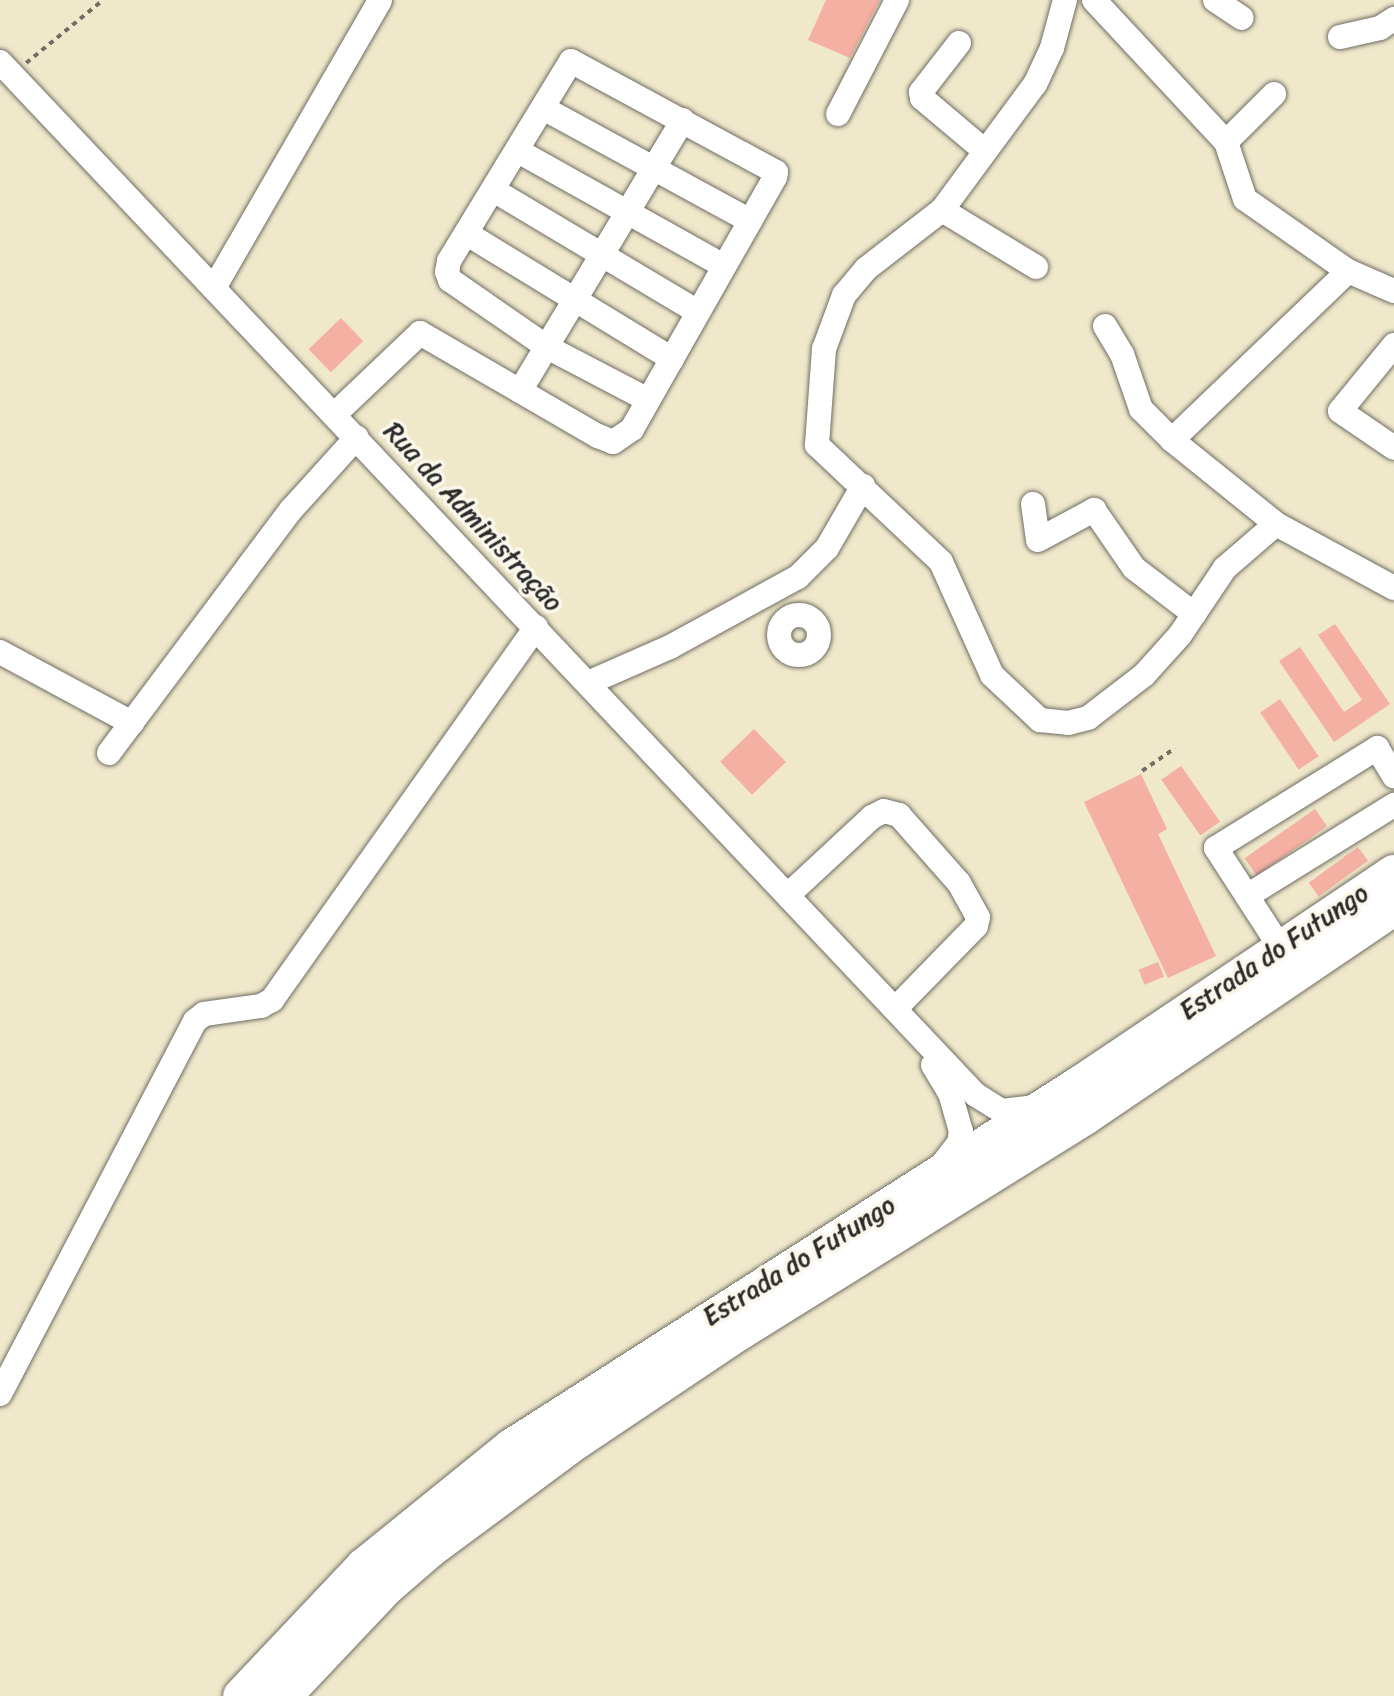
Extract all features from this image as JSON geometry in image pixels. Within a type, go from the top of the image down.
[{"type":"highway","name":"Estrada do Futungo","points":[[241,1696],[364,1566],[511,1447],[1081,1083],[1394,873]]},
{"type":"highway","name":"Estrada do Futungo","points":[[282,1696],[385,1587],[566,1447],[739,1331],[1084,1116],[1394,906]]},
{"type":"street","points":[[214,288],[380,0]]},
{"type":"street","points":[[838,114],[897,0]]},
{"type":"street","points":[[1065,0],[1045,66],[942,210],[866,269],[832,319],[824,349],[817,444],[941,562],[992,675],[1040,720],[1068,723],[1088,718],[1160,662],[1225,568],[1276,524]]},
{"type":"street","points":[[1094,0],[1226,142],[1245,199],[1348,271],[1394,291]]},
{"type":"street","points":[[1215,0],[1242,18]]},
{"type":"street","points":[[1340,37],[1380,28],[1394,19]]},
{"type":"street","points":[[959,43],[922,92],[922,98],[985,151]]},
{"type":"street","points":[[334,415],[420,333],[613,442],[632,429],[649,400],[775,177],[774,167],[571,61],[469,235],[449,261],[450,280],[547,347],[649,400]]},
{"type":"street","name":"Rua da Administração","points":[[6,68],[898,1011]]},
{"type":"street","points":[[1226,142],[1274,94]]},
{"type":"street","points":[[544,108],[750,221]]},
{"type":"street","points":[[520,391],[656,169],[683,120]]},
{"type":"street","points":[[518,151],[724,267]]},
{"type":"street","points":[[495,191],[698,312]]},
{"type":"street","points":[[942,210],[1036,267]]},
{"type":"street","points":[[469,235],[672,359]]},
{"type":"street","points":[[1172,440],[1348,271]]},
{"type":"street","points":[[1105,326],[1122,354],[1141,409],[1172,440],[1276,524],[1394,588]]},
{"type":"street","points":[[1394,345],[1340,411],[1394,448]]},
{"type":"street","points":[[108,753],[283,520],[357,437]]},
{"type":"street","points":[[589,683],[772,593],[798,577],[827,548],[863,486]]},
{"type":"street","points":[[1033,504],[1038,540],[1094,510],[1134,569],[1194,614]]},
{"type":"street","points":[[772,593],[788,618]]},
{"type":"street","points":[[0,1394],[195,1021],[204,1014],[261,1006],[272,1000],[536,627]]},
{"type":"street","points":[[0,652],[132,723]]},
{"type":"street","points":[[1280,947],[1216,848],[1377,748],[1394,776]]},
{"type":"street","points":[[1247,897],[1394,805]]},
{"type":"street","points":[[788,895],[872,817],[884,811],[899,816],[959,883],[978,917],[976,926],[898,1011]]},
{"type":"street","points":[[898,1011],[976,1095],[1002,1111],[1031,1108],[1081,1083]]},
{"type":"street","points":[[898,1011],[950,1093],[959,1118],[959,1143],[922,1184]]},
{"type":"path","points":[[6,68],[103,0]]},
{"type":"path","points":[[1142,771],[1175,748]]},
{"type":"building","points":[[826,0],[880,0],[850,58],[808,40]]},
{"type":"building","points":[[341,318],[363,341],[331,372],[309,349]]},
{"type":"building","points":[[1335,624],[1390,704],[1334,742],[1279,661],[1300,647],[1344,712],[1362,700],[1318,635]]},
{"type":"building","points":[[1280,699],[1319,756],[1299,770],[1260,712]]},
{"type":"building","points":[[754,729],[786,762],[752,795],[720,762]]},
{"type":"building","points":[[1181,766],[1220,822],[1200,835],[1161,780]]},
{"type":"building","points":[[1141,774],[1167,829],[1158,834],[1216,956],[1168,978],[1084,802]]},
{"type":"building","points":[[1315,809],[1327,826],[1257,876],[1245,858]]},
{"type":"building","points":[[1358,847],[1368,861],[1319,897],[1309,883]]},
{"type":"building","points":[[1158,962],[1164,977],[1145,985],[1139,970]]}]
